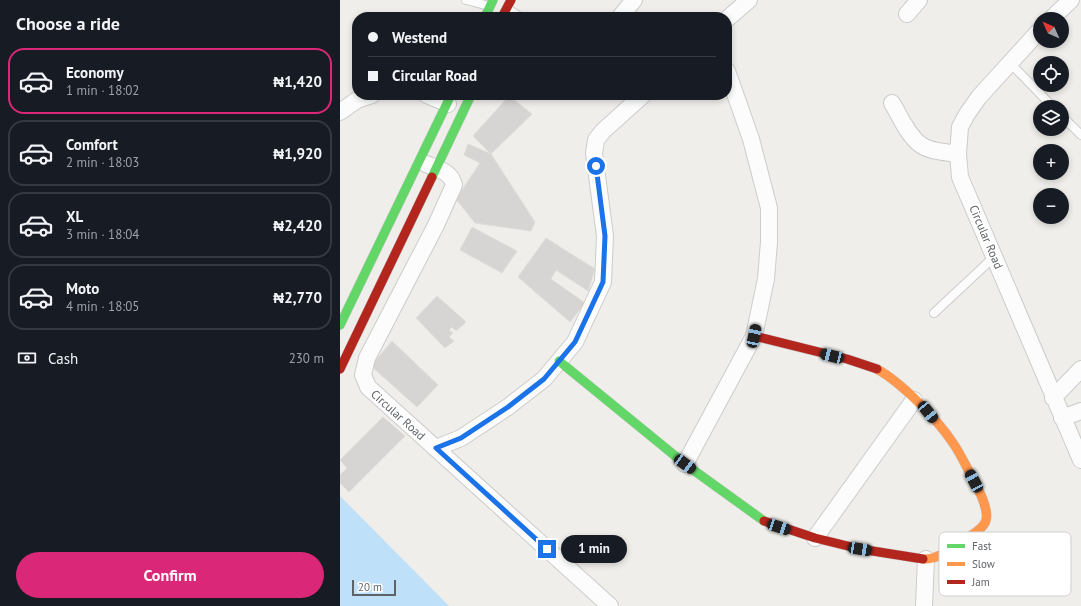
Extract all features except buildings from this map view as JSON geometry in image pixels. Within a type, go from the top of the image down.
[{"type":"street","points":[[624,12],[634,0]]},
{"type":"street","points":[[732,15],[749,0]]},
{"type":"street","points":[[907,14],[919,0]]},
{"type":"street","points":[[1058,12],[1071,0]]},
{"type":"street","points":[[488,12],[492,3]]},
{"type":"street","name":"Circular Road","points":[[1033,38],[979,96],[960,127],[958,154],[960,177],[1081,460]]},
{"type":"street","points":[[685,464],[754,336],[766,279],[769,242],[769,208],[751,139],[732,85]]},
{"type":"street","points":[[340,112],[357,100]]},
{"type":"street","points":[[340,325],[449,100]]},
{"type":"street","points":[[340,369],[469,100]]},
{"type":"street","points":[[436,448],[461,438],[508,407],[544,379],[575,342],[603,282],[605,236],[594,153],[596,140],[603,131],[637,100]]},
{"type":"street","points":[[892,103],[913,137],[922,145],[932,149],[958,154]]},
{"type":"street","name":"Circular Road","points":[[420,162],[443,170],[450,176],[454,185],[366,358],[363,374],[368,387],[610,606]]},
{"type":"street","points":[[754,336],[847,360],[877,369],[886,374],[928,412],[953,443],[981,494],[986,513],[985,523],[976,532]]},
{"type":"street","points":[[559,361],[685,464],[767,523],[815,538],[860,549],[926,559],[939,555]]},
{"type":"street","points":[[1054,398],[1081,369]]},
{"type":"street","points":[[815,538],[914,400]]},
{"type":"street","points":[[1062,418],[1081,411]]},
{"type":"street","points":[[924,606],[926,559]]},
{"type":"lane","points":[[466,0],[492,3]]},
{"type":"lane","points":[[509,4],[516,12]]},
{"type":"lane","points":[[1010,63],[1046,100]]},
{"type":"lane","points":[[1069,123],[1081,135]]},
{"type":"lane","points":[[934,313],[994,257]]},
{"type":"water","points":[[340,496],[449,606],[340,606]]},
{"type":"traffic: fast","points":[[487,12],[493,0]]},
{"type":"traffic: fast","points":[[340,325],[449,100]]},
{"type":"traffic: fast","points":[[432,177],[469,100]]},
{"type":"traffic: fast","points":[[559,361],[685,464],[764,521]]},
{"type":"traffic: slow","points":[[877,369],[908,392],[929,413],[958,451],[977,487],[986,510],[987,515],[985,523],[977,532]]},
{"type":"traffic: slow","points":[[923,559],[939,556]]},
{"type":"traffic: jam","points":[[505,12],[511,0]]},
{"type":"traffic: jam","points":[[340,369],[432,177]]},
{"type":"traffic: jam","points":[[754,336],[847,359],[877,369]]},
{"type":"traffic: jam","points":[[764,521],[815,538],[860,549],[923,559]]},
{"type":"route","points":[[547,549],[436,448],[461,438],[508,407],[544,379],[575,342],[603,282],[605,236],[596,166]]}]
